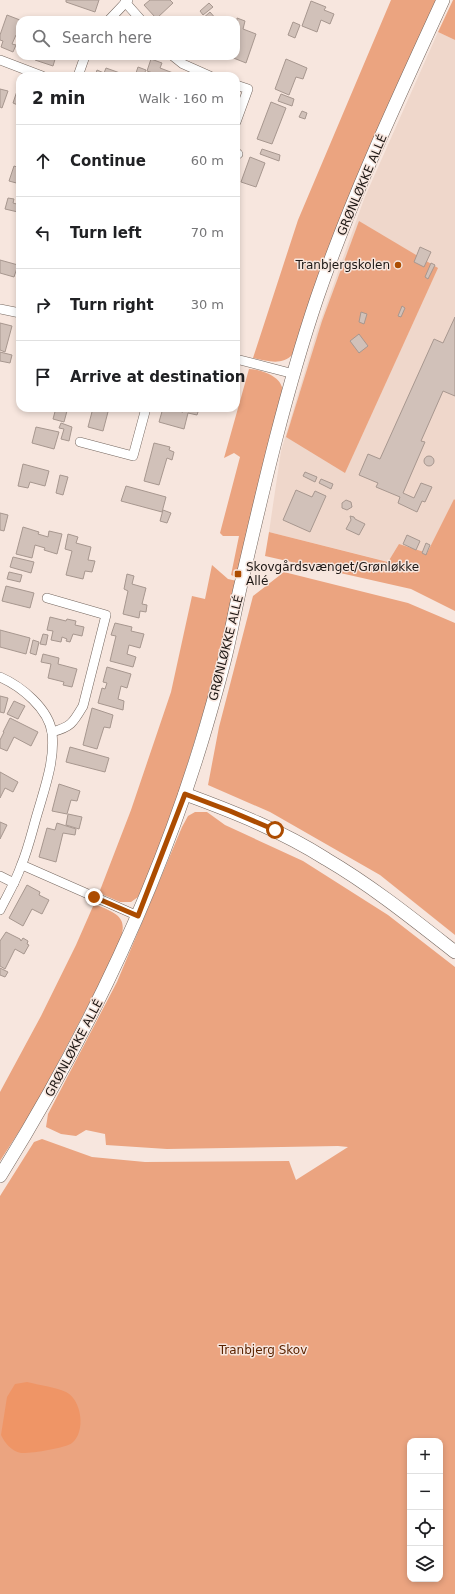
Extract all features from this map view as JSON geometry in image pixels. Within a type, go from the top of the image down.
[{"type":"street","name":"GRØNLØKKE ALLÉ","points":[[0,1176],[61,1074],[102,996],[138,916],[185,794],[226,654],[243,576],[294,374],[317,299],[350,208],[443,0]]},
{"type":"street","points":[[113,16],[127,1],[138,16]]},
{"type":"street","points":[[0,60],[32,72]]},
{"type":"street","points":[[79,72],[84,60]]},
{"type":"street","points":[[178,60],[183,64],[201,72]]},
{"type":"street","points":[[240,86],[248,89],[240,111]]},
{"type":"street","points":[[0,309],[16,312]]},
{"type":"street","points":[[240,360],[294,374]]},
{"type":"street","points":[[80,442],[134,456],[145,412]]},
{"type":"street","points":[[47,598],[106,615],[83,706],[67,728],[52,732]]},
{"type":"street","points":[[0,677],[22,689],[34,700],[45,716],[52,732],[52,760],[46,786],[22,865],[0,910]]},
{"type":"street","points":[[185,794],[275,830],[326,858],[393,903],[455,952]]},
{"type":"street","points":[[22,865],[138,916]]},
{"type":"street","points":[[0,876],[14,883]]},
{"type":"shaded area","name":"Tranbjergskolen","points":[[438,32],[455,40],[455,500],[454,499],[427,553],[389,562],[269,532],[281,451],[317,331],[364,199]]},
{"type":"shaded area","points":[[27,1382],[66,1392],[76,1402],[79,1409],[80,1424],[79,1432],[72,1443],[55,1449],[25,1453],[11,1449],[6,1444],[1,1435],[7,1397],[15,1384]]},
{"type":"green space","points":[[391,0],[436,0],[375,139],[293,354],[289,358],[274,362],[253,358],[298,220]]},
{"type":"green space","points":[[453,0],[455,0],[455,40],[438,32]]},
{"type":"green space","points":[[359,221],[438,268],[345,473],[286,437],[322,321]]},
{"type":"green space","points":[[249,369],[258,370],[273,376],[280,383],[282,388],[282,397],[236,577],[231,575],[239,536],[223,536],[220,533],[240,457],[234,453],[224,458],[237,412],[240,412],[240,401]]},
{"type":"green space","points":[[454,499],[455,611],[411,589],[265,556],[269,532],[388,562],[399,544],[427,553]]},
{"type":"green space","points":[[212,565],[228,579],[237,581],[213,681],[178,795],[147,878],[138,897],[131,902],[120,902],[99,893],[131,810],[171,692],[192,596],[205,599]]},
{"type":"green space","points":[[284,572],[408,603],[455,623],[455,935],[380,875],[270,812],[208,785],[219,727],[253,596]]},
{"type":"green space","name":"Tranbjerg Skov","points":[[195,812],[207,812],[225,825],[303,861],[388,915],[455,967],[455,1594],[0,1594],[0,1196],[34,1142],[42,1139],[92,1157],[145,1162],[289,1161],[296,1180],[348,1147],[167,1149],[106,1145],[105,1134],[86,1130],[76,1136],[61,1134],[46,1127],[48,1114],[117,982],[188,816]]},
{"type":"green space","points":[[94,904],[113,912],[122,921],[123,926],[120,942],[36,1105],[0,1161],[0,1092],[41,1016],[76,945]]},
{"type":"building","points":[[66,0],[99,0],[95,12],[66,2]]},
{"type":"building","points":[[150,0],[170,0],[173,3],[159,16],[154,16],[144,5]]},
{"type":"building","points":[[311,1],[326,7],[324,10],[334,14],[330,24],[321,20],[317,32],[302,26]]},
{"type":"building","points":[[209,3],[213,7],[203,15],[200,11]]},
{"type":"building","points":[[210,12],[214,16],[206,16]]},
{"type":"building","points":[[7,15],[16,18],[16,35],[12,44],[16,45],[13,52],[1,47],[3,41],[0,40],[0,35]]},
{"type":"building","points":[[240,19],[245,21],[243,29],[256,34],[246,63],[238,60],[240,60]]},
{"type":"building","points":[[293,22],[300,25],[295,38],[288,35]]},
{"type":"building","points":[[286,59],[307,68],[303,79],[296,77],[289,95],[275,89]]},
{"type":"building","points":[[35,60],[55,60],[53,66]]},
{"type":"building","points":[[151,60],[154,60],[162,63],[160,68],[170,72],[150,72],[147,71]]},
{"type":"building","points":[[138,67],[146,70],[145,72],[136,72]]},
{"type":"building","points":[[106,68],[117,72],[104,72]]},
{"type":"building","points":[[0,89],[8,91],[2,108],[0,107]]},
{"type":"building","points":[[16,94],[16,104],[13,103]]},
{"type":"building","points":[[281,94],[294,99],[292,106],[278,101]]},
{"type":"building","points":[[271,102],[286,108],[272,144],[257,139]]},
{"type":"building","points":[[302,111],[307,113],[305,119],[299,117]]},
{"type":"building","points":[[262,149],[280,155],[279,161],[260,154]]},
{"type":"building","points":[[250,157],[265,163],[256,187],[241,182]]},
{"type":"building","points":[[14,166],[16,167],[16,183],[9,181]]},
{"type":"building","points":[[8,198],[14,199],[13,203],[16,204],[16,212],[5,209]]},
{"type":"building","points":[[420,247],[431,252],[424,267],[414,262]]},
{"type":"building","points":[[0,260],[16,264],[14,277],[0,273]]},
{"type":"building","points":[[431,263],[435,265],[428,279],[425,277]]},
{"type":"building","points":[[402,306],[405,308],[401,317],[398,316]]},
{"type":"building","points":[[361,312],[367,314],[364,324],[359,322]]},
{"type":"building","points":[[455,317],[455,396],[443,391],[421,441],[425,442],[403,493],[414,498],[421,483],[432,487],[425,502],[422,501],[417,512],[398,503],[400,497],[376,487],[378,483],[359,475],[368,454],[380,459],[434,339],[443,343]]},
{"type":"building","points":[[0,323],[12,326],[5,352],[0,350]]},
{"type":"building","points":[[359,334],[368,346],[359,353],[350,341]]},
{"type":"building","points":[[0,352],[12,355],[10,363],[0,361]]},
{"type":"building","points":[[55,412],[67,412],[64,422],[53,419]]},
{"type":"building","points":[[92,412],[108,412],[103,431],[88,427]]},
{"type":"building","points":[[162,412],[198,412],[197,415],[188,413],[184,429],[159,422]]},
{"type":"building","points":[[61,423],[72,427],[69,441],[61,439],[64,429],[59,428]]},
{"type":"building","points":[[36,427],[59,432],[54,449],[32,443]]},
{"type":"building","points":[[154,443],[170,447],[169,450],[174,452],[172,460],[167,458],[159,485],[144,481]]},
{"type":"building","points":[[429,456],[434,461],[429,466],[424,461]]},
{"type":"building","points":[[23,464],[49,471],[45,486],[30,482],[28,488],[18,486]]},
{"type":"building","points":[[305,472],[317,477],[315,482],[303,476]]},
{"type":"building","points":[[60,475],[68,477],[63,495],[56,493]]},
{"type":"building","points":[[321,479],[333,484],[331,489],[319,483]]},
{"type":"building","points":[[126,486],[166,497],[162,512],[121,501]]},
{"type":"building","points":[[296,490],[312,497],[315,491],[326,496],[310,532],[283,520]]},
{"type":"building","points":[[346,500],[351,502],[352,507],[347,510],[342,508],[342,503]]},
{"type":"building","points":[[163,510],[171,513],[167,523],[160,521]]},
{"type":"building","points":[[0,513],[8,515],[4,531],[0,530]]},
{"type":"building","points":[[350,516],[365,524],[359,535],[346,529],[351,520]]},
{"type":"building","points":[[23,527],[39,532],[38,534],[48,537],[49,531],[62,534],[57,554],[44,550],[45,548],[35,545],[32,558],[16,554]]},
{"type":"building","points":[[68,534],[78,537],[76,543],[91,547],[88,560],[95,561],[92,572],[85,571],[83,579],[66,575],[72,551],[65,549]]},
{"type":"building","points":[[407,535],[420,541],[416,550],[403,544]]},
{"type":"building","points":[[426,543],[430,545],[426,555],[422,553]]},
{"type":"building","points":[[13,557],[34,562],[31,573],[10,567]]},
{"type":"building","points":[[9,572],[22,575],[20,582],[7,579]]},
{"type":"building","points":[[127,574],[134,576],[132,584],[146,588],[142,604],[147,605],[146,612],[140,611],[139,618],[123,614],[128,591],[124,589]]},
{"type":"building","points":[[6,586],[34,593],[30,608],[2,601]]},
{"type":"building","points":[[50,617],[66,621],[67,619],[76,621],[75,625],[84,627],[82,636],[73,634],[70,642],[66,641],[67,639],[62,637],[61,642],[51,640],[53,631],[47,630]]},
{"type":"building","points":[[115,623],[132,627],[131,631],[144,634],[140,648],[129,645],[127,654],[136,657],[133,667],[110,661],[116,636],[111,635]]},
{"type":"building","points":[[0,630],[30,638],[26,654],[0,647]]},
{"type":"building","points":[[43,634],[48,635],[46,645],[40,644]]},
{"type":"building","points":[[33,640],[39,642],[36,655],[30,653]]},
{"type":"building","points":[[43,654],[59,658],[58,664],[77,669],[72,687],[63,685],[64,682],[48,678],[51,664],[41,662]]},
{"type":"building","points":[[107,667],[131,674],[127,688],[121,686],[118,699],[124,701],[123,710],[98,703],[102,688],[105,689],[107,683],[103,682]]},
{"type":"building","points":[[0,696],[8,698],[4,713],[0,712]]},
{"type":"building","points":[[14,701],[25,706],[18,719],[7,714]]},
{"type":"building","points":[[92,708],[113,715],[110,728],[104,727],[97,749],[83,745]]},
{"type":"building","points":[[10,718],[38,732],[31,746],[14,737],[7,751],[0,748],[0,740]]},
{"type":"building","points":[[70,747],[109,758],[105,772],[66,762]]},
{"type":"building","points":[[0,772],[18,782],[13,792],[5,788],[0,798]]},
{"type":"building","points":[[59,784],[80,791],[77,801],[71,800],[67,814],[52,811]]},
{"type":"building","points":[[68,814],[82,817],[79,829],[66,825]]},
{"type":"building","points":[[0,822],[7,825],[0,839]]},
{"type":"building","points":[[57,823],[76,829],[75,835],[63,833],[56,862],[39,857],[47,828],[55,830]]},
{"type":"building","points":[[27,885],[40,892],[39,895],[49,900],[42,914],[32,909],[23,926],[9,918]]},
{"type":"building","points":[[6,932],[20,939],[21,941],[23,938],[28,941],[27,944],[29,945],[24,954],[15,949],[5,969],[0,966],[0,941]]},
{"type":"building","points":[[0,968],[8,972],[5,977],[0,975]]},
{"type":"place","name":"Tranbjergskolen","points":[[398,265]]},
{"type":"place","name":"Skovgårdsvænget/Grønløkke Allé","points":[[238,574]]},
{"type":"route","points":[[94,897],[138,916],[160,863],[185,794],[275,830]]}]
